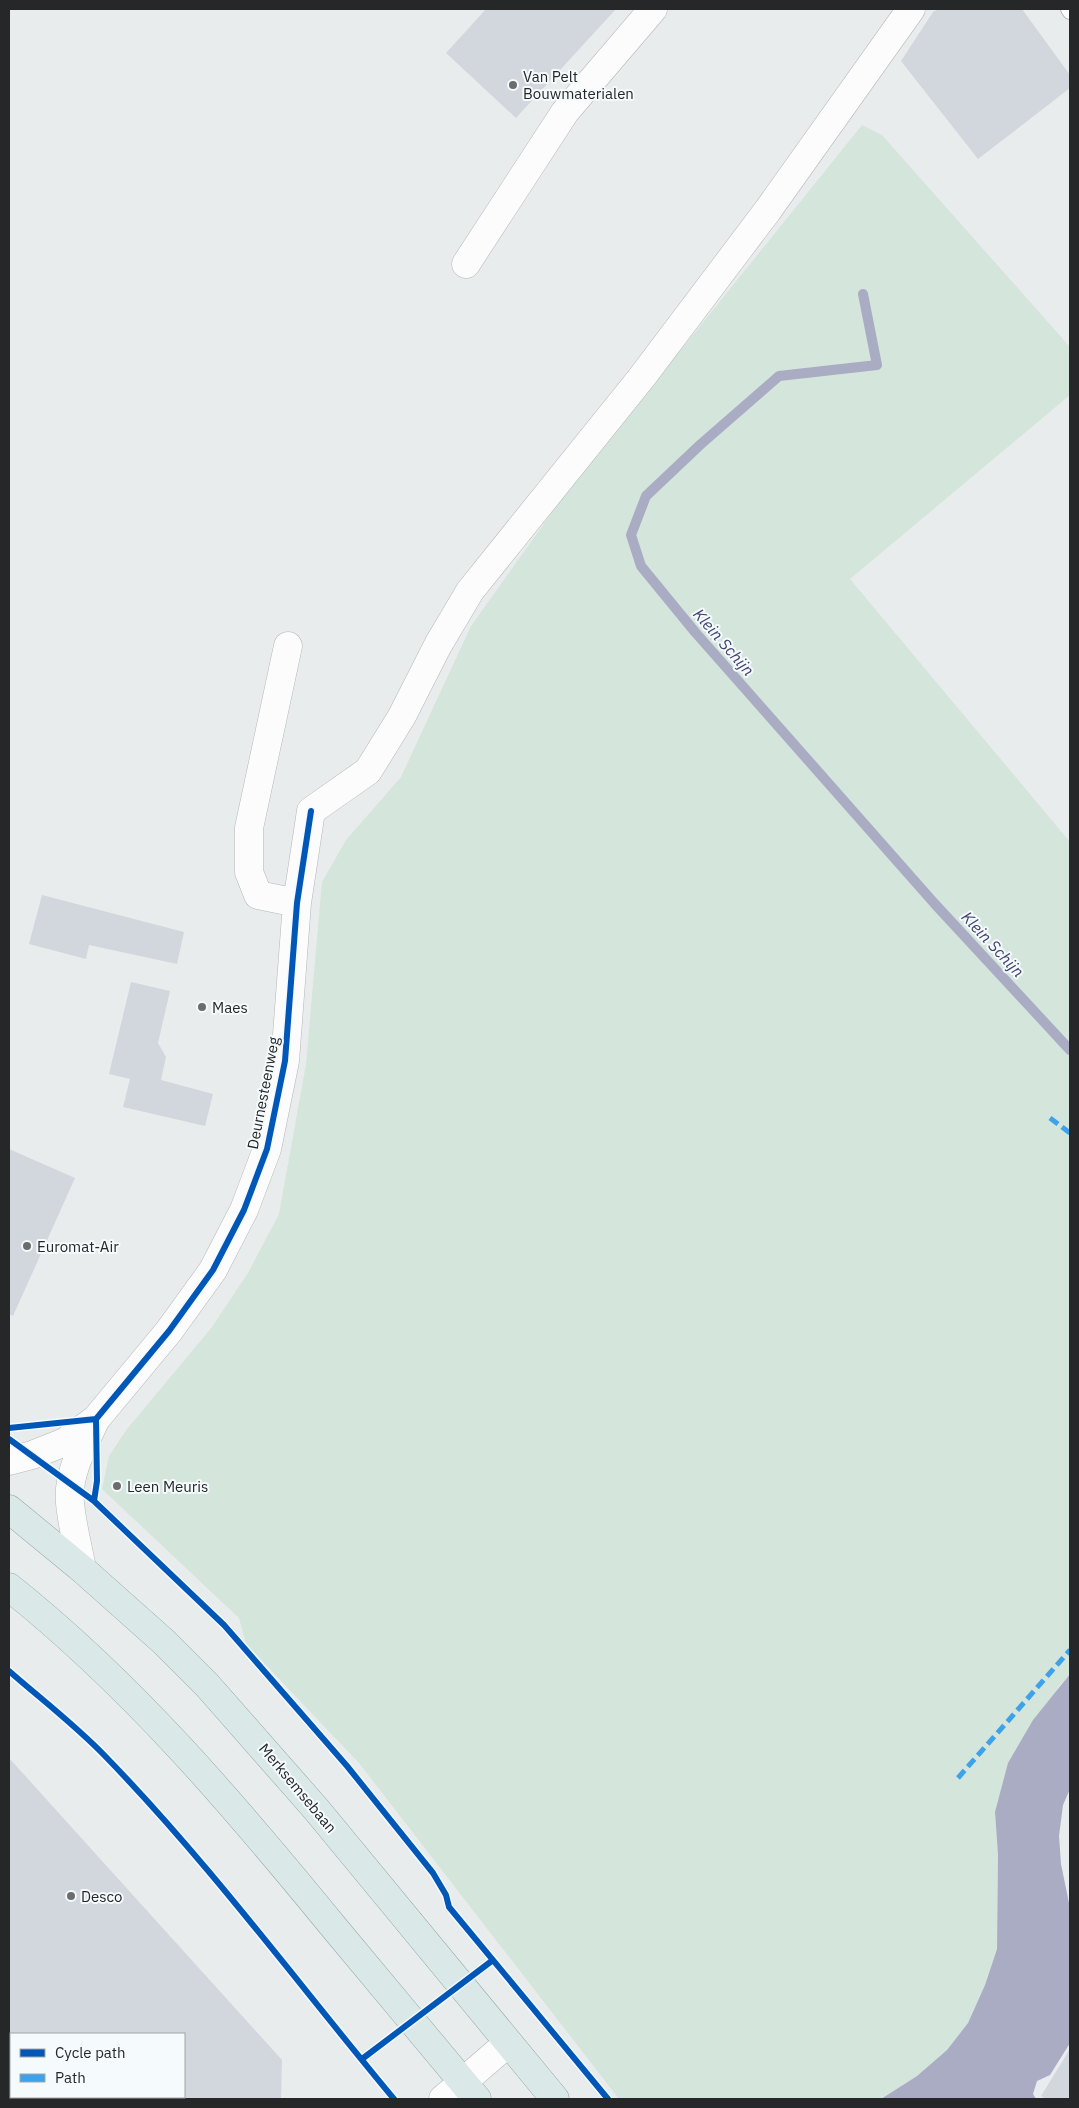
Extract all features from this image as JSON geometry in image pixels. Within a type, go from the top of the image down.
[{"type":"main road","name":"Merksemsebaan","points":[[9,1509],[82,1569],[164,1642],[254,1737],[316,1809],[555,2099]]},
{"type":"main road","points":[[9,1587],[58,1627],[114,1678],[166,1732],[264,1842],[461,2093]]},
{"type":"street","points":[[466,264],[565,112],[653,9]]},
{"type":"street","name":"Deurnesteenweg","points":[[9,1461],[32,1455],[65,1442],[96,1419],[169,1331],[214,1270],[244,1210],[267,1149],[285,1061],[297,903],[311,811],[368,772],[402,716],[438,645],[470,591],[648,369],[768,210],[911,9]]},
{"type":"street","points":[[288,646],[249,828],[249,872],[258,895],[297,903]]},
{"type":"street","name":"Deurnesteenweg","points":[[82,1569],[70,1502],[71,1484],[80,1452],[96,1419]]},
{"type":"street","points":[[461,2093],[508,2043]]},
{"type":"green space","points":[[862,125],[882,135],[1070,347],[1070,395],[850,579],[1070,842],[1070,1674],[1059,1686],[995,1812],[998,1855],[997,1949],[985,1985],[968,2023],[947,2050],[917,2076],[881,2099],[619,2099],[359,1763],[246,1644],[239,1618],[102,1489],[109,1456],[127,1429],[212,1327],[248,1273],[279,1214],[306,1064],[322,882],[346,840],[401,777],[471,626],[568,490]]},
{"type":"water","points":[[1070,1674],[1070,1789],[1063,1805],[1059,1836],[1061,1864],[1070,1908],[1070,2043],[1050,2075],[1037,2081],[1033,2094],[1036,2099],[881,2099],[917,2076],[947,2050],[968,2023],[985,1985],[997,1949],[998,1855],[995,1812],[1008,1763],[1033,1720]]},
{"type":"building","name":"Van Pelt Bouwmaterialen","points":[[486,9],[616,9],[516,118],[446,53]]},
{"type":"building","points":[[938,9],[1022,9],[1070,75],[1070,88],[978,159],[901,61],[933,12]]},
{"type":"building","points":[[42,895],[184,932],[177,964],[89,945],[86,959],[29,944]]},
{"type":"building","points":[[131,982],[170,991],[158,1043],[166,1057],[161,1080],[213,1094],[205,1126],[123,1107],[130,1079],[109,1074]]},
{"type":"building","name":"Euromat-Air","points":[[9,1149],[75,1178],[13,1316],[9,1314]]},
{"type":"building","name":"Desco","points":[[9,1758],[282,2060],[281,2099],[9,2099]]},
{"type":"building","points":[[1070,2049],[1070,2099],[1046,2099],[1041,2096]]},
{"type":"waterway","name":"Klein Schijn","points":[[863,294],[877,365],[779,376],[701,444],[646,496],[631,535],[641,566],[695,632],[934,903],[1070,1050]]},
{"type":"marked path","points":[[1050,1118],[1070,1133]]},
{"type":"marked path","points":[[958,1778],[1070,1650]]},
{"type":"cycle path","points":[[96,1419],[169,1331],[213,1270],[244,1210],[267,1149],[285,1061],[297,903],[311,811]]},
{"type":"cycle path","points":[[9,1428],[96,1419]]},
{"type":"cycle path","points":[[94,1501],[97,1481],[96,1419]]},
{"type":"cycle path","points":[[9,1439],[94,1501],[224,1625],[347,1766],[433,1873],[446,1895],[449,1907],[608,2099]]},
{"type":"cycle path","points":[[9,1671],[58,1712],[105,1756],[181,1839],[394,2099]]},
{"type":"cycle path","points":[[362,2059],[493,1960]]},
{"type":"place","name":"Van Pelt Bouwmaterialen","points":[[513,85]]},
{"type":"place","name":"Maes","points":[[202,1007]]},
{"type":"place","name":"Euromat-Air","points":[[27,1246]]},
{"type":"place","name":"Leen Meuris","points":[[117,1486]]},
{"type":"place","name":"Desco","points":[[71,1896]]}]
